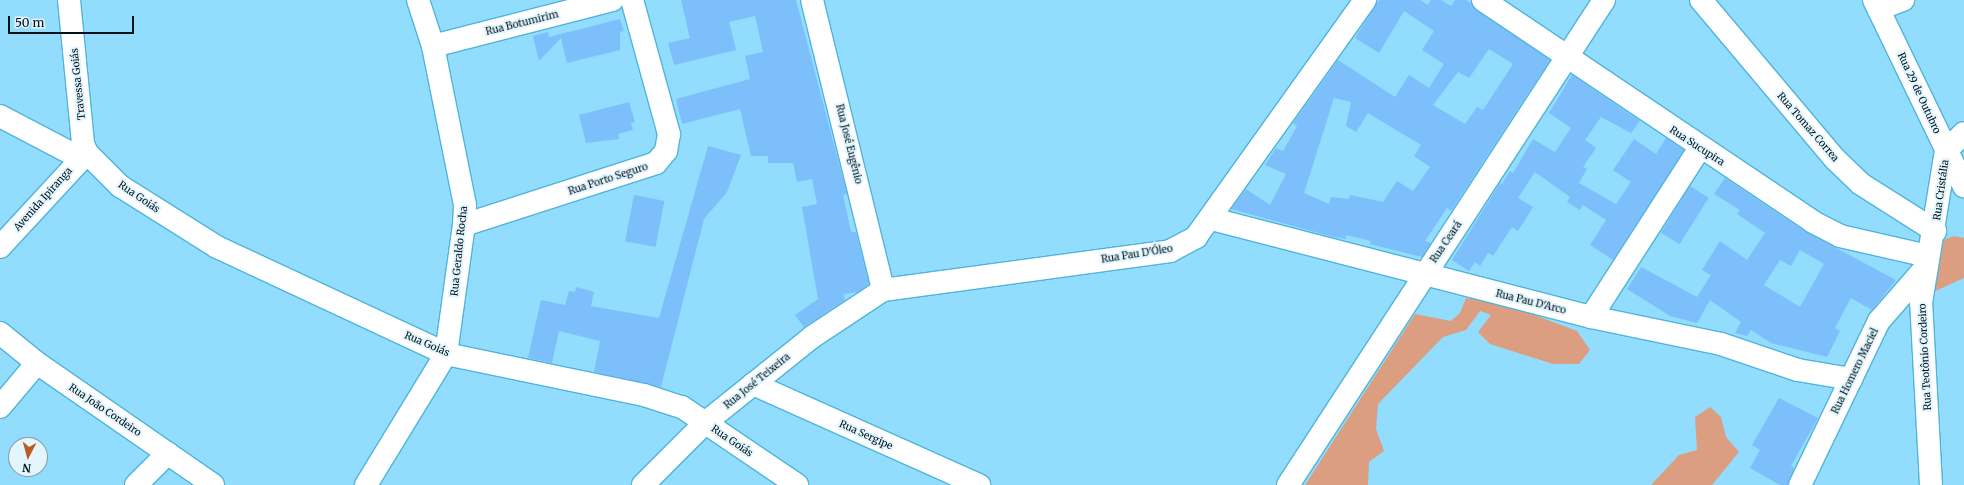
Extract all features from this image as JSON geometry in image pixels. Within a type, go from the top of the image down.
[{"type":"street","name":"Travessa Goiás","points":[[69,0],[83,152]]},
{"type":"street","name":"Rua Geraldo Rocha","points":[[366,485],[446,354],[464,225],[465,205],[433,46],[418,0]]},
{"type":"street","name":"Rua Botumirim","points":[[433,46],[612,0]]},
{"type":"street","name":"Rua Porto Seguro","points":[[464,225],[656,163],[666,151],[669,134],[632,0]]},
{"type":"street","name":"Rua José Eugênio","points":[[812,0],[883,290]]},
{"type":"street","name":"Rua Pau D'Óleo","points":[[883,290],[1170,251],[1196,237],[1212,218],[1365,0]]},
{"type":"street","name":"Rua Sucupira","points":[[1483,0],[1568,60],[1700,148],[1840,236],[1927,261]]},
{"type":"street","name":"Rua Ceará","points":[[1288,485],[1424,275],[1568,60],[1604,0]]},
{"type":"street","name":"Rua Tomaz Correa","points":[[1701,0],[1845,169],[1861,184],[1935,231]]},
{"type":"street","points":[[1877,4],[1903,0]]},
{"type":"street","name":"Rua 29 de Outubro","points":[[1877,4],[1964,186]]},
{"type":"street","name":"Rua Goiás","points":[[0,116],[83,152],[120,186],[217,247],[446,354],[644,395],[682,407],[797,485]]},
{"type":"street","name":"Rua Cristália","points":[[1935,231],[1946,151],[1964,133]]},
{"type":"street","points":[[1591,318],[1700,148]]},
{"type":"street","name":"Avenida Ipiranga","points":[[0,247],[83,152]]},
{"type":"street","name":"Rua Pau D'Arco","points":[[1212,218],[1591,318],[1721,344],[1798,370],[1851,379]]},
{"type":"street","name":"Rua Teotônio Cordeiro","points":[[1931,485],[1922,330],[1927,261],[1935,231]]},
{"type":"street","name":"Rua Homero Maciel","points":[[1800,485],[1879,321],[1927,261]]},
{"type":"street","name":"Rua José Teixeira","points":[[643,485],[706,422],[812,336],[883,290]]},
{"type":"street","name":"Rua João Cordeiro","points":[[0,333],[37,363],[213,485]]},
{"type":"street","points":[[0,407],[37,363]]},
{"type":"street","name":"Rua Sergipe","points":[[753,384],[979,485]]},
{"type":"street","points":[[136,485],[168,453]]},
{"type":"shaded area","points":[[1954,236],[1964,238],[1964,278],[1931,293],[1940,241]]},
{"type":"shaded area","points":[[1466,298],[1511,306],[1577,331],[1590,350],[1579,364],[1553,364],[1490,344],[1478,332],[1491,315],[1480,311],[1466,330],[1443,337],[1378,404],[1376,429],[1384,451],[1369,462],[1368,485],[1305,485],[1415,314],[1451,321],[1460,313]]},
{"type":"shaded area","points":[[1710,407],[1721,417],[1726,437],[1739,452],[1712,485],[1651,485],[1679,455],[1697,450],[1695,417]]},
{"type":"building","points":[[681,0],[796,0],[847,194],[843,195],[851,232],[856,232],[869,284],[858,292],[843,294],[845,300],[804,327],[795,315],[818,299],[802,207],[817,204],[812,179],[797,182],[793,163],[768,163],[768,156],[751,156],[740,109],[682,124],[676,99],[750,79],[745,56],[763,52],[755,16],[729,22],[736,50],[674,65],[668,43],[690,38]]},
{"type":"building","points":[[1379,0],[1420,0],[1428,5],[1431,0],[1441,0],[1451,6],[1455,0],[1466,0],[1550,60],[1451,211],[1447,208],[1425,241],[1431,243],[1422,257],[1370,244],[1371,241],[1346,235],[1346,239],[1333,237],[1231,209],[1246,189],[1270,205],[1286,174],[1265,165],[1276,148],[1283,151],[1297,126],[1293,123],[1338,60],[1395,97],[1409,75],[1429,88],[1444,64],[1422,50],[1434,31],[1404,11],[1379,53],[1355,38]],"holes":[[[1489,49],[1513,64],[1483,110],[1477,107],[1465,124],[1433,105],[1458,72],[1469,78]],[[1334,98],[1351,102],[1346,126],[1356,132],[1368,113],[1421,145],[1414,156],[1430,167],[1413,191],[1397,181],[1383,202],[1350,195],[1349,199],[1331,197],[1329,204],[1304,193]]]},
{"type":"building","points":[[620,19],[624,31],[620,32],[620,50],[567,63],[561,38],[539,61],[533,36],[548,32],[549,37]]},
{"type":"building","points":[[1572,75],[1640,121],[1631,133],[1601,117],[1585,140],[1596,148],[1583,167],[1587,169],[1579,183],[1616,204],[1631,182],[1613,170],[1634,139],[1656,154],[1666,138],[1684,150],[1613,260],[1590,245],[1606,220],[1583,205],[1580,210],[1567,202],[1570,197],[1535,172],[1518,198],[1533,207],[1518,231],[1512,227],[1493,256],[1488,253],[1480,266],[1475,262],[1469,271],[1452,260],[1500,183],[1502,184],[1510,171],[1513,173],[1533,139],[1555,152],[1571,128],[1549,113]]},
{"type":"building","points":[[629,102],[635,122],[631,123],[633,130],[618,134],[619,139],[586,143],[579,115]]},
{"type":"building","points":[[708,146],[741,155],[727,192],[704,219],[661,387],[594,372],[600,341],[559,331],[552,363],[528,358],[541,300],[565,305],[569,291],[575,292],[576,287],[594,292],[591,306],[659,318]]},
{"type":"building","points":[[1725,178],[1806,232],[1896,280],[1872,310],[1851,298],[1835,328],[1840,331],[1827,357],[1771,343],[1751,330],[1747,336],[1735,333],[1741,322],[1710,300],[1697,323],[1670,316],[1627,289],[1641,267],[1697,297],[1711,275],[1702,270],[1720,241],[1747,260],[1765,233],[1737,214],[1740,210],[1714,194]],"holes":[[[1800,250],[1824,264],[1800,307],[1764,285],[1780,260],[1791,266]]]},
{"type":"building","points":[[1690,186],[1709,198],[1680,244],[1661,233]]},
{"type":"building","points":[[634,195],[664,201],[655,247],[625,241]]},
{"type":"building","points":[[1779,398],[1818,418],[1791,466],[1794,468],[1788,485],[1780,485],[1750,468],[1760,450],[1752,445]]}]
